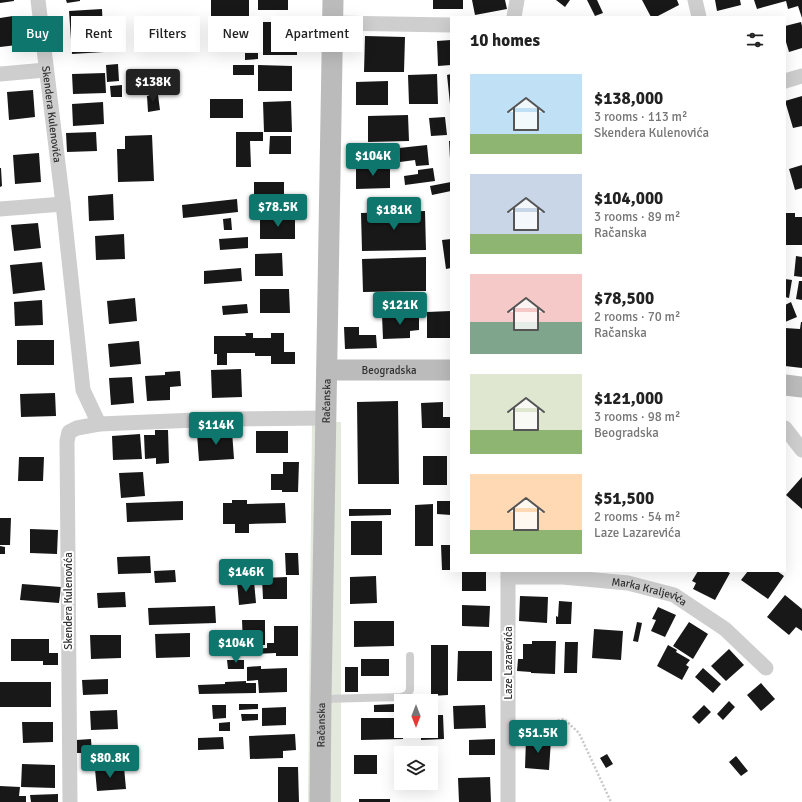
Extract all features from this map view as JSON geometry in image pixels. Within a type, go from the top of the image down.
[{"type":"main road","name":"Račanska","points":[[333,0],[333,16]]},
{"type":"main road","name":"Račanska","points":[[320,802],[333,52]]},
{"type":"main road","name":"Beogradska","points":[[327,370],[450,370]]},
{"type":"main road","points":[[786,385],[802,387]]},
{"type":"street","name":"Skendera Kulenovića","points":[[38,0],[83,390],[99,424],[77,428],[69,432],[66,441],[70,802]]},
{"type":"street","points":[[514,16],[517,0]]},
{"type":"street","points":[[695,0],[699,16]]},
{"type":"street","points":[[363,24],[450,25]]},
{"type":"street","points":[[0,74],[46,70]]},
{"type":"street","points":[[786,81],[802,76]]},
{"type":"street","points":[[0,209],[62,204]]},
{"type":"street","points":[[99,424],[222,419],[326,418]]},
{"type":"street","points":[[786,429],[802,450]]},
{"type":"street","name":"Marka Kraljevića","points":[[508,574],[628,583],[674,595],[725,629],[766,668]]},
{"type":"street","name":"Laze Lazarevića","points":[[508,574],[508,802]]},
{"type":"lane","points":[[321,699],[401,697],[407,695],[410,690],[410,656]]},
{"type":"path","points":[[508,736],[564,719],[579,732],[611,802]]},
{"type":"shaded area","points":[[312,422],[341,422],[341,802],[308,802]]},
{"type":"building","points":[[0,0],[14,0],[14,1],[0,3]]},
{"type":"building","points":[[66,0],[80,0],[80,1],[67,3]]},
{"type":"building","points":[[211,0],[249,0],[249,16],[211,16]]},
{"type":"building","points":[[258,0],[288,0],[288,10],[258,10]]},
{"type":"building","points":[[433,0],[463,0],[463,9],[433,9]]},
{"type":"building","points":[[472,0],[505,0],[507,9],[475,15]]},
{"type":"building","points":[[556,0],[570,0],[565,7]]},
{"type":"building","points":[[587,0],[597,0],[603,13],[595,16]]},
{"type":"building","points":[[642,0],[677,0],[679,5],[658,16],[650,16]]},
{"type":"building","points":[[715,0],[740,0],[741,5],[717,11]]},
{"type":"building","points":[[754,0],[802,0],[802,18],[798,6],[788,9],[786,1],[757,9]]},
{"type":"building","points":[[102,9],[102,16],[71,16],[71,40],[69,11]]},
{"type":"building","points":[[12,16],[12,46],[0,47],[0,18]]},
{"type":"building","points":[[263,22],[271,22],[271,52],[297,52],[297,55],[263,55]]},
{"type":"building","points":[[801,22],[802,48],[789,52],[786,42],[786,26]]},
{"type":"building","points":[[365,36],[405,37],[404,72],[364,72]]},
{"type":"building","points":[[450,40],[450,65],[438,66],[437,41]]},
{"type":"building","points":[[72,52],[104,52],[72,54]]},
{"type":"building","points":[[245,53],[258,53],[258,59],[245,60]]},
{"type":"building","points":[[118,64],[119,81],[107,82],[106,65]]},
{"type":"building","points":[[233,65],[254,65],[254,75],[233,75]]},
{"type":"building","points":[[258,65],[292,66],[292,91],[258,91]]},
{"type":"building","points":[[105,73],[106,93],[73,94],[72,74]]},
{"type":"building","points":[[437,74],[438,104],[409,104],[408,75]]},
{"type":"building","points":[[450,74],[450,104],[447,75]]},
{"type":"building","points":[[388,81],[388,105],[356,105],[356,82]]},
{"type":"building","points":[[122,85],[122,97],[111,97],[110,86]]},
{"type":"building","points":[[33,90],[35,117],[9,120],[7,92]]},
{"type":"building","points":[[158,95],[160,110],[148,112],[147,96]]},
{"type":"building","points":[[802,96],[802,126],[793,128],[786,101]]},
{"type":"building","points":[[210,99],[243,99],[243,118],[210,118]]},
{"type":"building","points":[[291,101],[292,132],[264,132],[263,102]]},
{"type":"building","points":[[103,102],[104,124],[73,126],[72,104]]},
{"type":"building","points":[[408,115],[409,141],[368,142],[368,116]]},
{"type":"building","points":[[445,117],[447,135],[431,136],[429,118]]},
{"type":"building","points":[[96,132],[97,151],[67,152],[66,133]]},
{"type":"building","points":[[236,132],[263,132],[263,141],[250,141],[251,167],[236,167]]},
{"type":"building","points":[[152,135],[154,181],[118,182],[117,149],[125,149],[125,136]]},
{"type":"building","points":[[270,136],[291,136],[291,154],[269,154]]},
{"type":"building","points":[[427,145],[429,165],[416,166],[415,160],[400,162],[399,148]]},
{"type":"building","points":[[39,153],[41,182],[15,184],[13,155]]},
{"type":"building","points":[[802,165],[802,188],[795,190],[789,169]]},
{"type":"building","points":[[356,166],[390,166],[390,188],[356,189]]},
{"type":"building","points":[[0,168],[2,186],[0,187]]},
{"type":"building","points":[[433,168],[435,181],[405,185],[404,176],[418,174],[418,170]]},
{"type":"building","points":[[254,182],[284,182],[284,206],[254,206]]},
{"type":"building","points":[[450,182],[450,191],[432,195],[430,186]]},
{"type":"building","points":[[113,194],[114,220],[89,221],[88,196]]},
{"type":"building","points":[[237,199],[238,212],[183,218],[182,205]]},
{"type":"building","points":[[425,211],[426,250],[362,251],[361,213]]},
{"type":"building","points":[[786,213],[795,213],[795,217],[802,217],[802,245],[786,245]]},
{"type":"building","points":[[260,216],[295,216],[295,239],[260,239]]},
{"type":"building","points":[[231,218],[232,230],[224,230],[223,219]]},
{"type":"building","points":[[38,223],[41,248],[14,251],[11,225]]},
{"type":"building","points":[[124,234],[125,259],[96,260],[95,236]]},
{"type":"building","points":[[248,237],[248,248],[220,250],[219,239]]},
{"type":"building","points":[[450,239],[450,268],[446,269],[442,240]]},
{"type":"building","points":[[282,253],[283,276],[255,276],[255,254]]},
{"type":"building","points":[[796,256],[802,257],[802,277],[794,276]]},
{"type":"building","points":[[426,257],[426,291],[363,292],[362,259]]},
{"type":"building","points":[[42,262],[45,290],[13,294],[10,265]]},
{"type":"building","points":[[241,268],[242,281],[204,284],[204,271]]},
{"type":"building","points":[[786,279],[792,280],[789,298],[786,297]]},
{"type":"building","points":[[799,281],[802,281],[802,300],[796,299]]},
{"type":"building","points":[[260,289],[289,289],[290,313],[260,313]]},
{"type":"building","points":[[135,298],[137,321],[109,324],[107,301]]},
{"type":"building","points":[[42,300],[43,325],[15,326],[14,302]]},
{"type":"building","points":[[791,302],[797,317],[786,322],[786,304]]},
{"type":"building","points":[[247,304],[248,313],[223,315],[222,306]]},
{"type":"building","points":[[450,311],[450,338],[427,338],[427,312]]},
{"type":"building","points":[[419,314],[419,330],[410,331],[410,338],[383,339],[382,315]]},
{"type":"building","points":[[802,322],[802,368],[786,366],[786,328],[800,329]]},
{"type":"building","points":[[344,327],[359,327],[359,335],[376,335],[377,348],[345,349]]},
{"type":"building","points":[[245,333],[253,333],[253,338],[271,338],[271,333],[284,333],[284,352],[295,352],[295,364],[271,364],[271,356],[255,356],[255,353],[227,353],[227,365],[217,365],[217,354],[214,354],[214,336],[246,336]]},
{"type":"building","points":[[17,340],[54,340],[54,365],[17,365]]},
{"type":"building","points":[[139,341],[141,364],[110,367],[108,344]]},
{"type":"building","points":[[241,369],[242,397],[212,398],[211,370]]},
{"type":"building","points":[[180,371],[181,386],[170,387],[170,400],[147,401],[145,376],[165,375],[165,372]]},
{"type":"building","points":[[132,377],[134,403],[111,405],[109,378]]},
{"type":"building","points":[[55,393],[56,416],[21,417],[20,394]]},
{"type":"building","points":[[398,401],[399,484],[358,484],[357,402]]},
{"type":"building","points":[[443,402],[443,417],[450,417],[450,428],[422,428],[421,403]]},
{"type":"building","points":[[155,430],[168,430],[169,463],[156,464],[156,458],[145,459],[144,435],[155,435]]},
{"type":"building","points":[[232,431],[234,459],[199,461],[197,434]]},
{"type":"building","points":[[256,431],[288,431],[288,453],[256,453]]},
{"type":"building","points":[[140,434],[142,459],[113,460],[112,436]]},
{"type":"building","points":[[423,456],[447,456],[447,485],[423,485]]},
{"type":"building","points":[[19,457],[44,457],[43,481],[18,481]]},
{"type":"building","points":[[283,462],[299,462],[298,492],[271,490],[271,474],[283,474]]},
{"type":"building","points":[[143,472],[145,496],[121,498],[119,473]]},
{"type":"building","points":[[802,477],[802,509],[786,495]]},
{"type":"building","points":[[232,500],[247,500],[247,504],[285,503],[286,523],[249,524],[249,533],[235,533],[235,524],[223,524],[223,503],[232,503]]},
{"type":"building","points":[[183,501],[183,520],[127,522],[126,503]]},
{"type":"building","points":[[437,501],[450,501],[450,515],[437,514]]},
{"type":"building","points":[[433,504],[433,546],[415,546],[415,505]]},
{"type":"building","points":[[349,509],[391,509],[391,515],[349,516]]},
{"type":"building","points":[[0,518],[11,518],[10,545],[0,545]]},
{"type":"building","points":[[351,521],[382,521],[382,555],[351,555]]},
{"type":"building","points":[[30,529],[58,530],[57,554],[30,553]]},
{"type":"building","points":[[441,545],[450,545],[450,570],[442,570]]},
{"type":"building","points":[[0,546],[5,547],[5,554],[0,554]]},
{"type":"building","points":[[285,553],[298,553],[299,575],[286,575]]},
{"type":"building","points":[[150,556],[151,573],[118,574],[117,557]]},
{"type":"building","points":[[175,570],[176,582],[155,583],[154,571]]},
{"type":"building","points":[[462,572],[486,572],[486,591],[462,591]]},
{"type":"building","points":[[697,572],[730,573],[715,600],[693,589],[696,583],[692,581]]},
{"type":"building","points":[[747,572],[778,572],[784,576],[768,599],[741,580]]},
{"type":"building","points":[[376,576],[377,603],[350,604],[350,577]]},
{"type":"building","points":[[287,577],[287,599],[263,599],[262,578]]},
{"type":"building","points":[[254,581],[256,603],[239,605],[237,582]]},
{"type":"building","points":[[22,584],[61,587],[59,603],[20,600]]},
{"type":"building","points":[[125,592],[126,607],[98,608],[97,593]]},
{"type":"building","points":[[785,595],[802,609],[802,631],[796,627],[789,635],[767,617]]},
{"type":"building","points":[[520,596],[548,597],[547,623],[519,621]]},
{"type":"building","points":[[559,601],[572,602],[571,624],[556,624]]},
{"type":"building","points":[[462,605],[490,606],[489,627],[462,626]]},
{"type":"building","points":[[215,606],[216,623],[149,625],[148,608]]},
{"type":"building","points":[[658,607],[676,615],[665,637],[651,631],[656,620],[652,619]]},
{"type":"building","points":[[242,620],[265,620],[265,645],[243,645]]},
{"type":"building","points":[[354,621],[394,621],[394,646],[354,647]]},
{"type":"building","points":[[637,622],[642,623],[638,642],[633,641]]},
{"type":"building","points":[[689,622],[708,634],[693,659],[673,646]]},
{"type":"building","points":[[274,626],[298,626],[298,656],[276,656],[276,653],[226,655],[226,650],[267,648],[267,643],[274,643]]},
{"type":"building","points":[[594,629],[623,631],[621,660],[592,658]]},
{"type":"building","points":[[190,633],[190,657],[156,658],[155,634]]},
{"type":"building","points":[[90,635],[121,635],[121,658],[91,659]]},
{"type":"building","points":[[11,639],[49,639],[49,653],[58,653],[58,665],[43,665],[43,661],[11,661]]},
{"type":"building","points":[[532,641],[556,641],[555,674],[517,671],[518,659],[523,659],[523,644],[532,644]]},
{"type":"building","points":[[565,642],[578,642],[577,673],[564,673]]},
{"type":"building","points":[[431,645],[448,645],[448,695],[431,694]]},
{"type":"building","points":[[668,645],[677,650],[676,652],[690,660],[686,665],[689,667],[682,680],[657,666]]},
{"type":"building","points":[[729,649],[744,665],[726,681],[711,666]]},
{"type":"building","points":[[458,651],[492,651],[492,681],[457,681]]},
{"type":"building","points":[[361,659],[389,659],[389,676],[361,676]]},
{"type":"building","points":[[227,660],[244,660],[244,669],[228,669]]},
{"type":"building","points":[[261,666],[261,669],[287,668],[287,692],[259,693],[258,680],[247,681],[247,667]]},
{"type":"building","points":[[345,667],[358,667],[358,692],[345,692]]},
{"type":"building","points":[[703,668],[721,684],[713,693],[695,677]]},
{"type":"building","points":[[108,679],[108,694],[83,695],[82,680]]},
{"type":"building","points":[[246,681],[246,683],[256,683],[256,693],[199,694],[198,685],[225,684],[225,682]]},
{"type":"building","points":[[0,682],[51,682],[51,707],[0,707]]},
{"type":"building","points":[[761,683],[775,699],[761,711],[747,695]]},
{"type":"building","points":[[729,701],[735,707],[723,720],[717,714]]},
{"type":"building","points":[[239,704],[258,704],[258,709],[239,710]]},
{"type":"building","points":[[394,704],[394,712],[374,712],[374,705]]},
{"type":"building","points":[[212,705],[226,705],[226,718],[213,719]]},
{"type":"building","points":[[485,705],[486,728],[454,729],[453,706]]},
{"type":"building","points":[[704,705],[711,712],[699,724],[692,717]]},
{"type":"building","points":[[286,707],[286,725],[262,726],[262,708]]},
{"type":"building","points":[[117,710],[118,729],[91,730],[90,711]]},
{"type":"building","points":[[241,714],[258,714],[258,720],[242,721]]},
{"type":"building","points":[[438,715],[443,715],[444,739],[421,740],[421,738],[438,738]]},
{"type":"building","points":[[361,718],[394,718],[394,738],[403,738],[403,739],[361,740]]},
{"type":"building","points":[[22,722],[53,722],[53,742],[23,743]]},
{"type":"building","points":[[230,722],[230,731],[219,731],[219,723]]},
{"type":"building","points":[[295,734],[296,750],[283,751],[283,758],[250,759],[249,736]]},
{"type":"building","points":[[223,737],[224,749],[198,750],[198,738]]},
{"type":"building","points":[[91,739],[92,753],[77,753],[76,740]]},
{"type":"building","points":[[495,739],[495,755],[469,755],[469,740]]},
{"type":"building","points":[[526,739],[551,740],[549,770],[525,768]]},
{"type":"building","points":[[607,754],[613,764],[606,768],[600,758]]},
{"type":"building","points":[[354,755],[377,755],[377,774],[354,774]]},
{"type":"building","points":[[736,756],[748,771],[741,776],[729,762]]},
{"type":"building","points":[[22,764],[55,765],[55,788],[21,787]]},
{"type":"building","points":[[124,767],[126,789],[97,791],[95,769]]},
{"type":"building","points":[[278,767],[298,767],[299,802],[278,802]]},
{"type":"building","points":[[490,777],[491,802],[459,802],[458,778]]},
{"type":"building","points":[[0,786],[20,787],[19,796],[26,796],[26,802],[0,802]]},
{"type":"building","points":[[58,794],[58,802],[31,802],[30,795]]},
{"type":"building","points":[[359,799],[390,799],[390,802],[359,802]]}]
